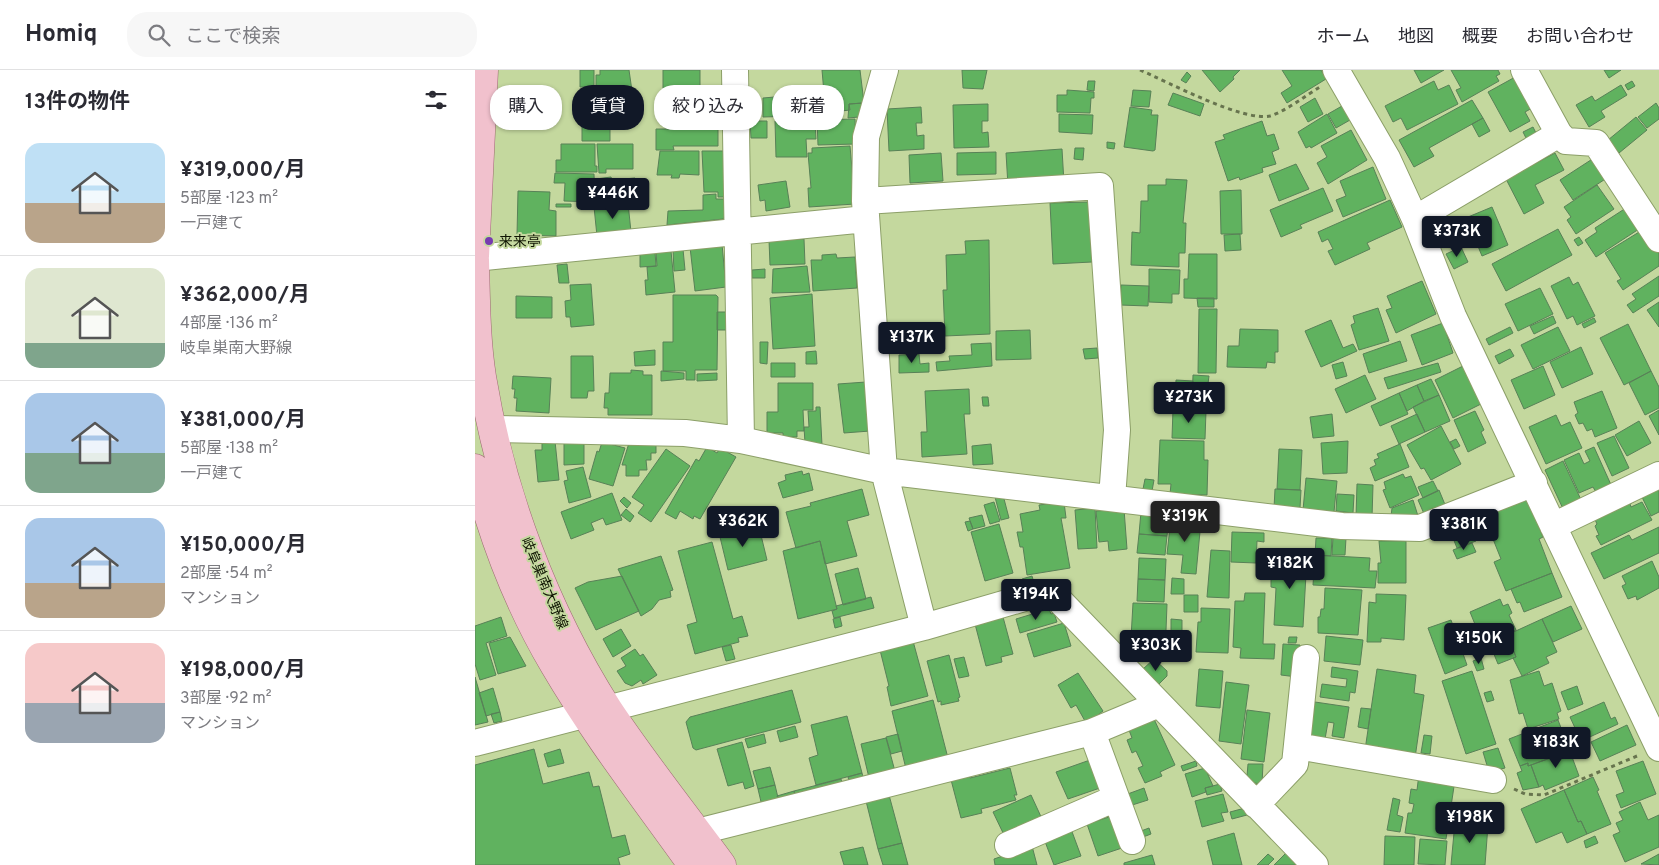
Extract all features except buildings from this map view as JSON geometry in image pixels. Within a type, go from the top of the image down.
[{"type":"main road","name":"岐阜巣南大野線","points":[[484,70],[475,258],[482,376],[493,429],[510,493],[534,561],[597,712],[692,865]]},
{"type":"main road","name":"岐阜巣南大野線","points":[[475,468],[498,545],[519,597],[553,664],[597,712],[697,832],[722,865]]},
{"type":"street","points":[[735,70],[741,440]]},
{"type":"street","points":[[885,70],[867,137],[865,210],[884,471],[924,627]]},
{"type":"street","points":[[1524,70],[1559,134],[1566,141],[1596,143],[1659,239]]},
{"type":"street","points":[[1338,73],[1387,158],[1415,219],[1453,316],[1659,747]]},
{"type":"street","points":[[1415,219],[1559,134]]},
{"type":"street","points":[[475,258],[739,232],[865,210],[1101,186],[1117,430],[1112,498]]},
{"type":"street","points":[[493,429],[685,433],[741,440],[884,471],[1342,526],[1420,528],[1534,483]]},
{"type":"street","points":[[1553,526],[1659,475]]},
{"type":"street","points":[[475,743],[924,627],[1038,594],[1049,594],[1059,600],[1315,865]]},
{"type":"street","points":[[1256,805],[1295,764],[1306,658]]},
{"type":"street","points":[[697,832],[1092,732],[1159,704]]},
{"type":"street","points":[[1092,732],[1132,841]]},
{"type":"street","points":[[1297,746],[1493,780]]},
{"type":"street","points":[[1008,845],[1116,798]]},
{"type":"path","points":[[1140,70],[1234,111],[1257,118],[1271,115],[1338,73]]},
{"type":"path","points":[[1493,780],[1525,794],[1545,795],[1659,747]]},
{"type":"place","name":"来来亭","points":[[489,241]]}]
